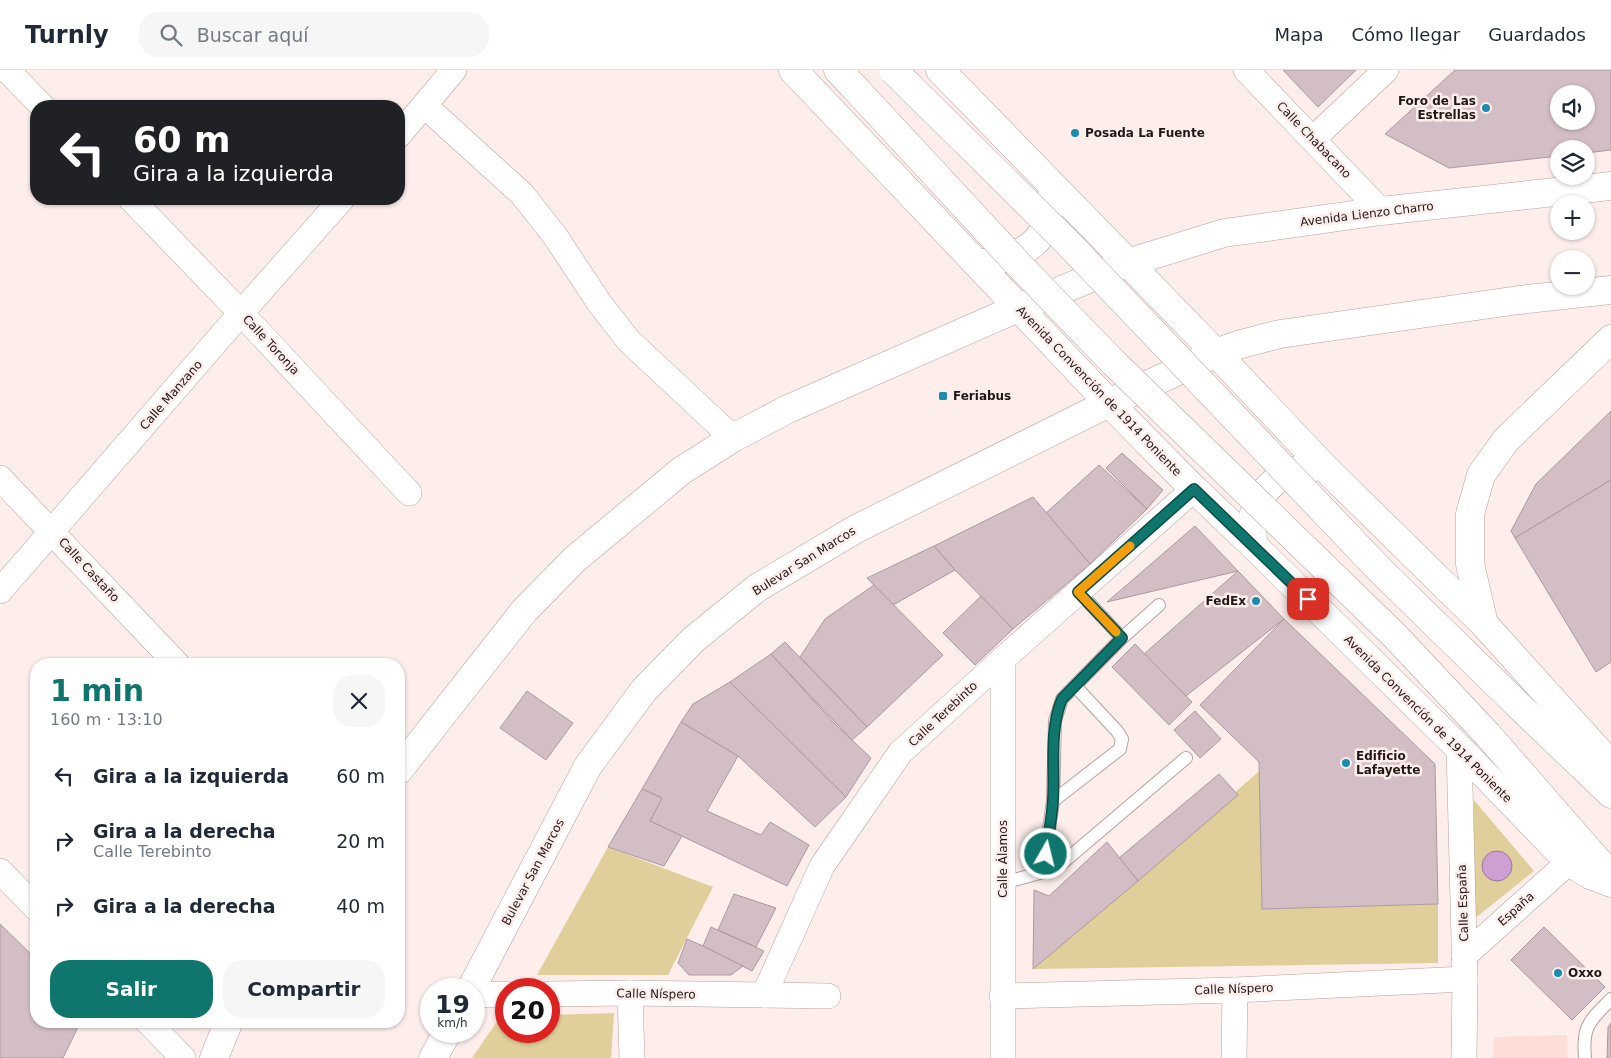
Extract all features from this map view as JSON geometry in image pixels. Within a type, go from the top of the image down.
[{"type":"street","points":[[7,70],[36,100]]},
{"type":"street","points":[[405,128],[454,70]]},
{"type":"street","name":"Avenida Convención de 1914 Poniente","points":[[793,70],[1109,404],[1459,748],[1569,862],[1590,875],[1611,883]]},
{"type":"street","points":[[893,70],[1066,241],[1380,570],[1518,706],[1611,794]]},
{"type":"street","points":[[940,70],[1216,353],[1325,468],[1484,624],[1611,765]]},
{"type":"street","name":"Calle Chabacano","points":[[1246,70],[1381,211]]},
{"type":"street","points":[[1313,139],[1386,70]]},
{"type":"street","points":[[845,78],[1020,266],[1114,363],[1395,636],[1488,735],[1611,876]]},
{"type":"street","points":[[425,106],[522,194],[554,236],[600,304],[630,341],[733,438]]},
{"type":"street","points":[[970,258],[986,263],[1012,257],[1034,244],[1045,226],[1053,186]]},
{"type":"street","name":"Avenida Lienzo Charro","points":[[1127,263],[1224,233],[1381,211],[1611,186]]},
{"type":"street","name":"Calle Toronja","points":[[137,205],[241,313],[409,493]]},
{"type":"street","name":"Calle Manzano","points":[[0,592],[337,205]]},
{"type":"street","points":[[405,762],[524,611],[575,559],[681,471],[733,438],[788,409],[1018,308],[1127,263]]},
{"type":"street","points":[[1216,353],[1241,344],[1280,334],[1519,300],[1611,290]]},
{"type":"street","points":[[1484,624],[1470,564],[1470,514],[1481,475],[1506,440],[1611,339]]},
{"type":"street","name":"Bulevar San Marcos","points":[[478,978],[588,766],[644,690],[693,640],[757,588],[856,529],[1216,353]]},
{"type":"street","points":[[1253,544],[1253,514],[1265,489],[1279,478],[1301,468],[1325,468]]},
{"type":"street","name":"Calle Castaño","points":[[0,478],[171,658]]},
{"type":"street","name":"Calle Terebinto","points":[[764,995],[822,866],[900,753],[1002,659],[1194,489]]},
{"type":"street","name":"Calle Álamos","points":[[1002,659],[1003,1058]]},
{"type":"street","name":"Calle España","points":[[1459,748],[1464,1058]]},
{"type":"street","name":"España","points":[[1464,968],[1569,862]]},
{"type":"street","points":[[0,871],[30,902]]},
{"type":"street","name":"Calle Níspero","points":[[1002,996],[1235,990],[1464,968]]},
{"type":"street","points":[[1234,1058],[1235,990]]},
{"type":"street","points":[[630,993],[632,1058]]},
{"type":"street","name":"Calle Níspero","points":[[560,994],[828,996]]},
{"type":"street","points":[[154,1028],[183,1058]]},
{"type":"street","points":[[214,1058],[226,1028]]},
{"type":"street","points":[[433,1058],[441,1043]]},
{"type":"lane","points":[[1078,592],[1122,638]]},
{"type":"lane","points":[[1043,872],[1053,801],[1055,721],[1062,699],[1122,638],[1159,605]]},
{"type":"lane","points":[[1053,801],[1120,749],[1122,739],[1117,731],[1075,686]]},
{"type":"lane","points":[[1003,883],[1043,872],[1060,864],[1186,758]]},
{"type":"lane","points":[[1585,1058],[1584,1042],[1586,1027],[1611,998]]},
{"type":"shaded area","points":[[1265,766],[1262,909],[1438,904],[1438,963],[1033,969]]},
{"type":"shaded area","points":[[1474,800],[1534,871],[1474,919]]},
{"type":"shaded area","points":[[608,847],[713,887],[668,975],[537,975]]},
{"type":"shaded area","points":[[1497,851],[1503,852],[1511,860],[1511,872],[1503,880],[1497,881],[1491,880],[1483,872],[1482,866],[1483,860],[1491,852]]},
{"type":"shaded area","points":[[614,1013],[611,1058],[472,1058],[482,1043],[485,1043],[485,1039],[495,1024],[495,1043],[560,1043],[560,1015]]},
{"type":"shaded area","points":[[1567,1035],[1567,1058],[1493,1058],[1494,1037]]},
{"type":"building","points":[[1283,70],[1356,70],[1318,107]]},
{"type":"building","name":"Foro de Las Estrellas","points":[[1455,70],[1611,70],[1611,150],[1595,152],[1595,140],[1550,140],[1550,157],[1449,168],[1385,134]]},
{"type":"building","points":[[1611,411],[1611,480],[1515,538],[1511,531],[1536,484]]},
{"type":"building","points":[[1122,453],[1163,490],[1147,509],[1106,468]]},
{"type":"building","points":[[1099,465],[1147,509],[1090,564],[1046,513]]},
{"type":"building","points":[[1611,480],[1611,662],[1596,672],[1515,538]]},
{"type":"building","points":[[1033,497],[1090,564],[1013,629],[934,546]]},
{"type":"building","points":[[1195,526],[1238,571],[1107,602]]},
{"type":"building","points":[[934,546],[955,570],[893,605],[867,578]]},
{"type":"building","points":[[1238,571],[1284,619],[1186,696],[1144,654]]},
{"type":"building","points":[[874,585],[943,655],[867,727],[800,657],[825,619]]},
{"type":"building","points":[[981,596],[1013,629],[975,665],[943,633]]},
{"type":"building","name":"Edificio Lafayette","points":[[1284,619],[1435,764],[1438,904],[1262,909],[1259,762],[1200,705]]},
{"type":"building","points":[[785,642],[867,727],[852,740],[771,654]]},
{"type":"building","points":[[1135,644],[1192,702],[1169,725],[1112,667]]},
{"type":"building","points":[[771,654],[834,723],[871,758],[846,797],[730,682]]},
{"type":"building","points":[[730,682],[846,797],[815,827],[738,756],[681,722],[693,704]]},
{"type":"building","points":[[527,691],[573,723],[546,760],[500,728]]},
{"type":"building","points":[[1195,711],[1221,739],[1200,758],[1174,730]]},
{"type":"building","points":[[681,722],[738,756],[707,811],[761,835],[770,822],[809,845],[787,886],[650,821],[662,798],[642,789]]},
{"type":"building","points":[[1219,774],[1238,795],[1138,881],[1119,858]]},
{"type":"building","points":[[642,789],[662,798],[650,821],[682,836],[664,866],[608,847]]},
{"type":"building","points":[[1107,842],[1138,881],[1033,969],[1034,890],[1049,896]]},
{"type":"building","points":[[734,894],[776,908],[756,947],[718,930]]},
{"type":"building","points":[[0,924],[30,953],[30,1028],[78,1028],[63,1058],[0,1058]]},
{"type":"building","points":[[711,927],[764,951],[752,971],[703,946]]},
{"type":"building","name":"Oxxo","points":[[1544,927],[1605,987],[1572,1020],[1511,960]]},
{"type":"building","points":[[687,939],[743,966],[731,975],[689,975],[678,963]]},
{"type":"building","points":[[1611,1023],[1611,1058],[1607,1058],[1608,1027]]},
{"type":"slow traffic","points":[[1116,632],[1078,592],[1130,546]]},
{"type":"place","name":"Foro de Las Estrellas","points":[[1486,108]]},
{"type":"place","name":"Posada La Fuente","points":[[1075,133]]},
{"type":"place","name":"Feriabus","points":[[943,396]]},
{"type":"place","name":"FedEx","points":[[1256,601]]},
{"type":"place","name":"Edificio Lafayette","points":[[1346,763]]},
{"type":"place","name":"Oxxo","points":[[1558,973]]},
{"type":"route","points":[[1046,854],[1053,801],[1055,721],[1058,708],[1062,699],[1122,638],[1078,592],[1194,489],[1308,599]]}]
